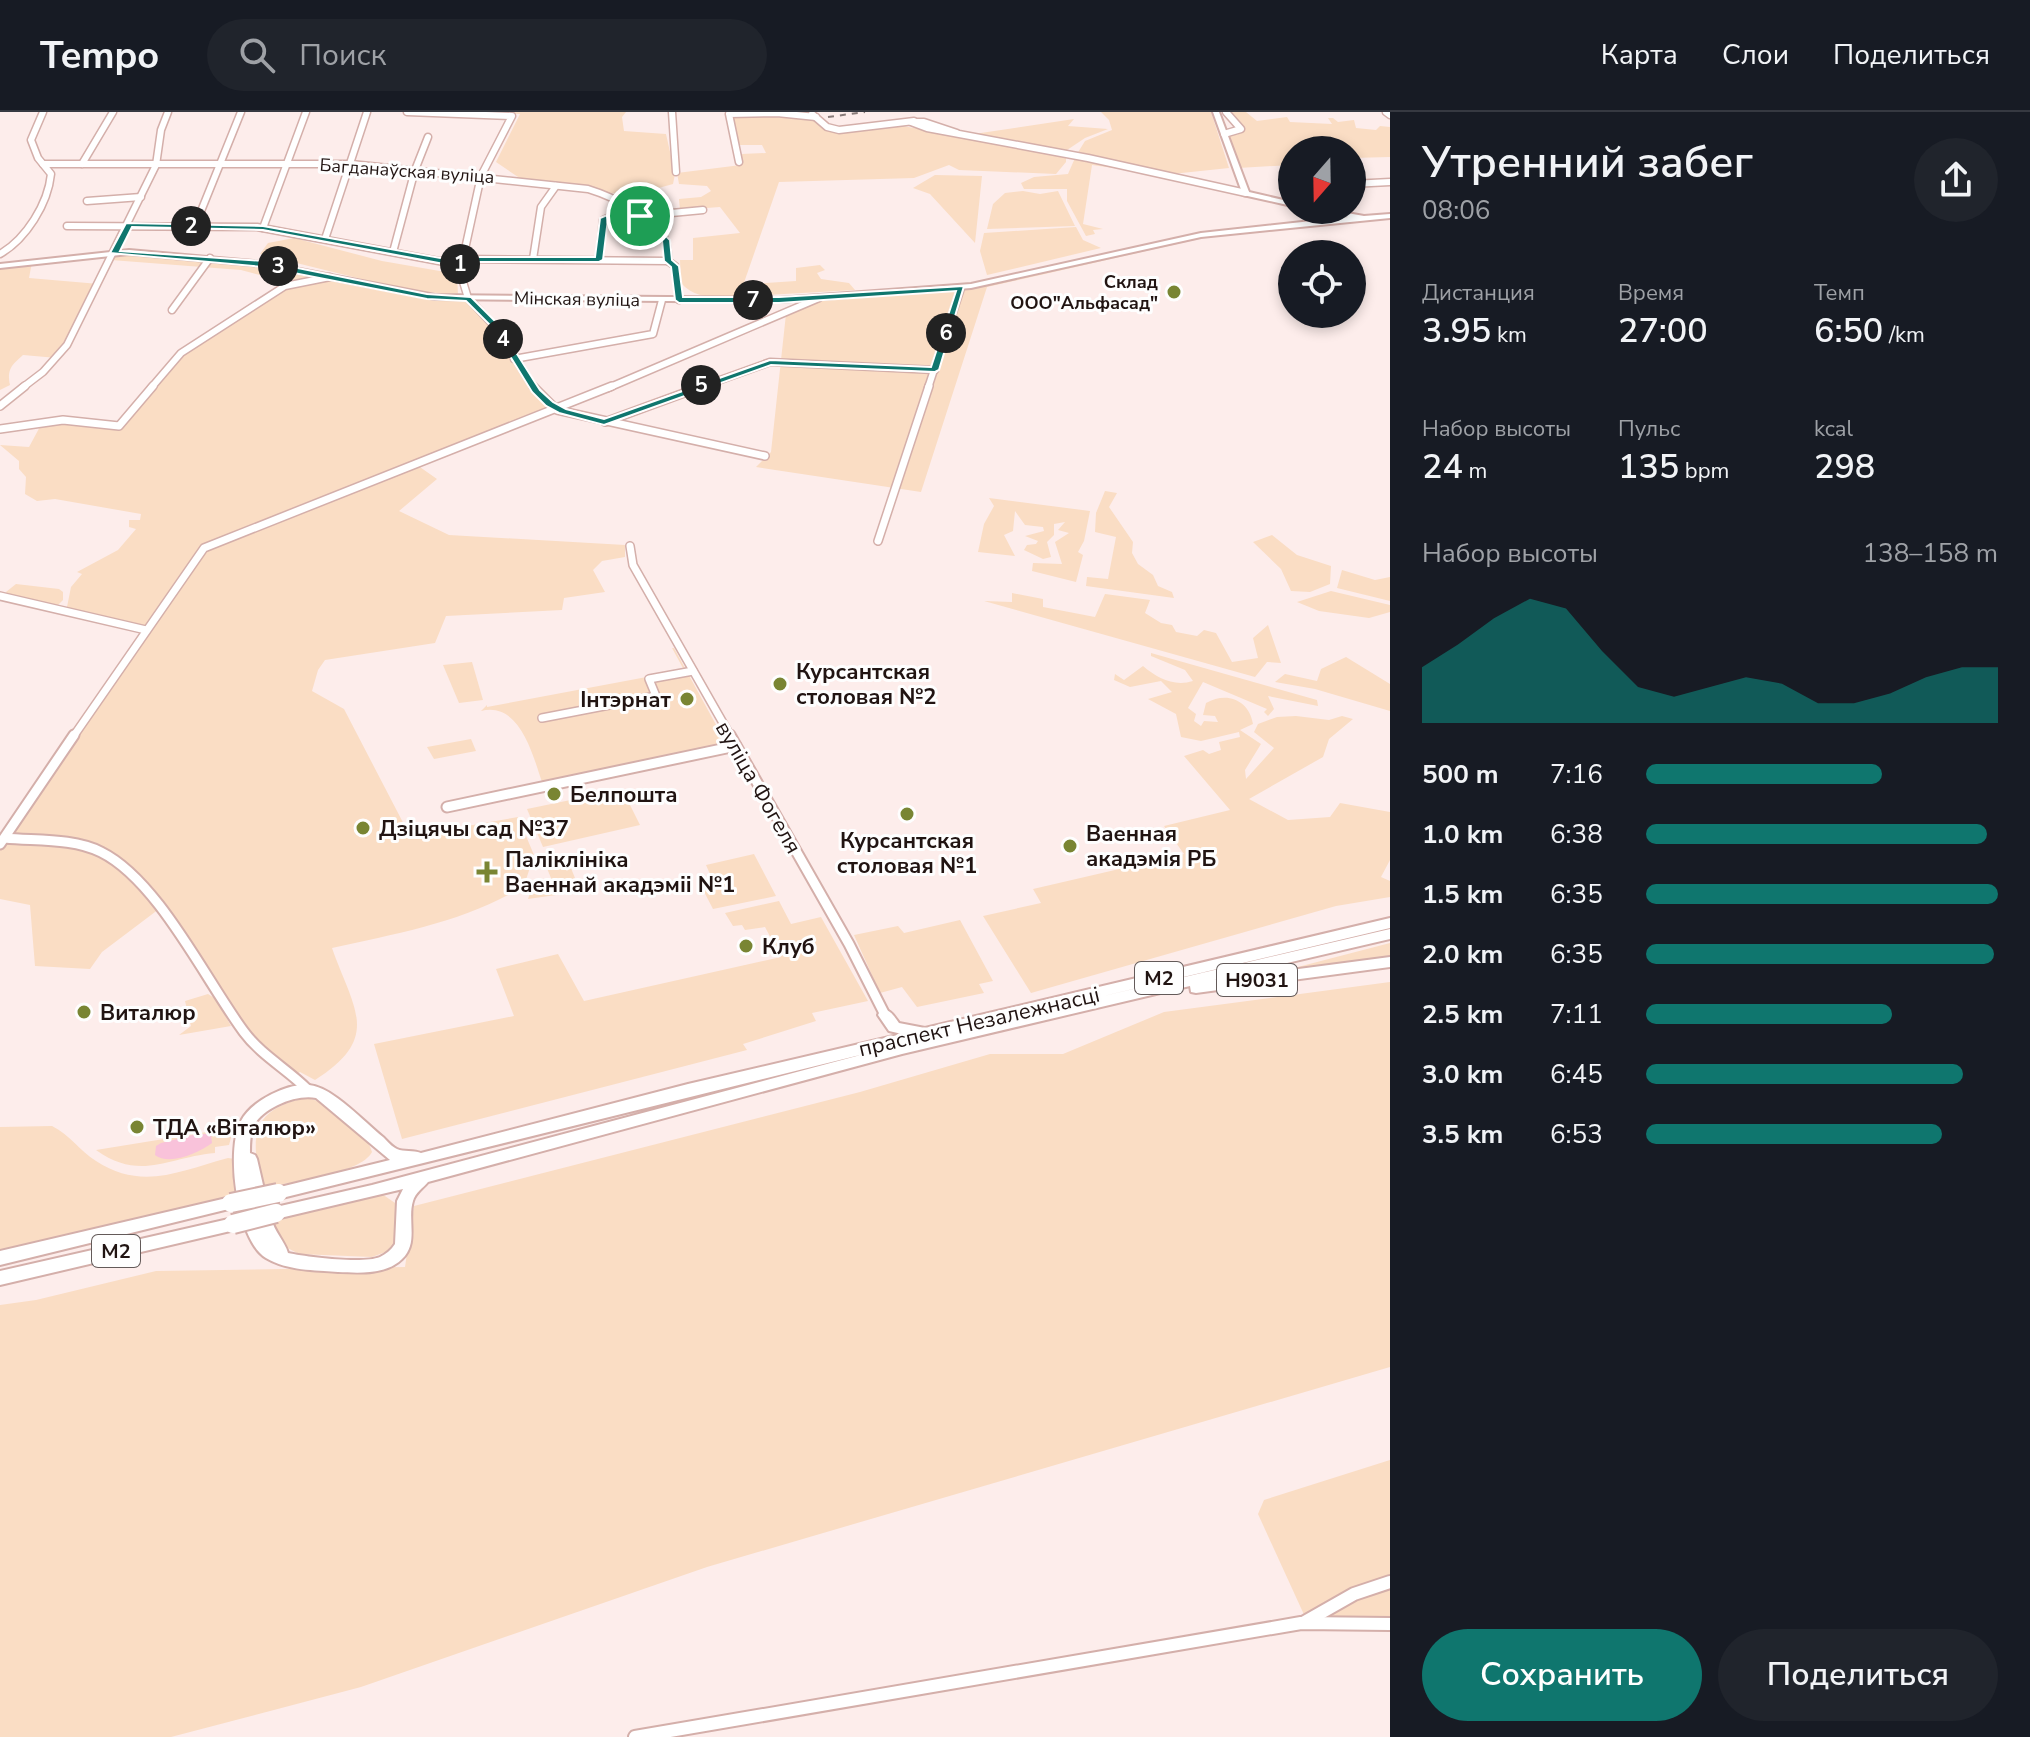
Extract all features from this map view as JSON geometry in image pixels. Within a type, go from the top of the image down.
[{"type":"highway","name":"праспект Незалежнасці","points":[[711,1092],[870,1046],[1390,923]]},
{"type":"highway","name":"праспект Незалежнасці","points":[[711,1092],[1390,934]]},
{"type":"highway","name":"Н9031","points":[[1124,997],[1390,962]]},
{"type":"highway","points":[[885,1015],[899,1029],[928,1033]]},
{"type":"highway","points":[[870,1046],[887,1031],[885,1015]]},
{"type":"highway","points":[[425,1176],[411,1187],[401,1205],[404,1240],[396,1254],[383,1262],[329,1265],[274,1255],[258,1240],[245,1185],[245,1127],[253,1116],[280,1098],[307,1089],[327,1098],[393,1155],[434,1156]]},
{"type":"highway","name":"М2","points":[[0,1258],[711,1092]]},
{"type":"highway","name":"М2","points":[[0,1278],[372,1191],[711,1092]]},
{"type":"highway","points":[[353,1176],[375,1158],[377,1148],[374,1140]]},
{"type":"highway","points":[[372,1191],[390,1192],[401,1205]]},
{"type":"main road","points":[[1216,112],[1246,193],[1278,201]]},
{"type":"main road","points":[[1366,218],[1390,216]]},
{"type":"main road","name":"Мінская вуліца","points":[[0,266],[115,253],[263,264],[427,297],[662,300],[819,298],[961,288],[1201,235],[1306,224]]},
{"type":"street","points":[[0,254],[16,245],[49,193],[52,178],[33,148],[31,136],[43,112]]},
{"type":"street","points":[[82,164],[113,112]]},
{"type":"street","points":[[0,406],[63,352],[129,225],[156,165],[162,141],[162,120],[168,112]]},
{"type":"street","points":[[195,226],[241,112]]},
{"type":"street","points":[[263,228],[306,112]]},
{"type":"street","points":[[325,239],[367,112]]},
{"type":"street","points":[[407,112],[512,116],[481,176],[461,262],[468,298],[495,326],[536,392],[557,410],[765,456]]},
{"type":"street","points":[[672,112],[676,172]]},
{"type":"street","points":[[1224,134],[1241,129],[1226,112]]},
{"type":"street","points":[[739,162],[729,114],[813,114],[827,127],[839,130],[897,122],[913,123],[1246,193]]},
{"type":"street","points":[[393,252],[415,170],[428,137]]},
{"type":"street","name":"Багданаўская вуліца","points":[[43,164],[351,164],[481,176],[606,194],[640,216],[666,240],[668,261],[675,266],[679,300]]},
{"type":"street","name":"Багданаўская вуліца","points":[[49,169],[61,165]]},
{"type":"street","points":[[1366,183],[1390,182]]},
{"type":"street","points":[[533,259],[541,207],[556,186]]},
{"type":"street","points":[[87,201],[141,197]]},
{"type":"street","points":[[599,260],[604,218],[627,209]]},
{"type":"street","points":[[640,216],[703,210]]},
{"type":"street","points":[[67,226],[263,228],[461,262],[533,259],[668,261]]},
{"type":"street","points":[[172,310],[210,258]]},
{"type":"street","points":[[0,429],[63,420],[119,426],[181,353],[285,286],[330,277]]},
{"type":"street","points":[[878,541],[961,288]]},
{"type":"street","points":[[307,1089],[245,1035],[159,909],[119,863],[92,849],[2,841],[194,560],[210,544],[557,410],[819,298]]},
{"type":"street","points":[[514,359],[653,334],[662,300]]},
{"type":"street","points":[[604,422],[770,362],[935,370]]},
{"type":"street","name":"вуліца Фогеля","points":[[630,546],[630,560],[849,944],[885,1015]]},
{"type":"street","points":[[0,596],[146,630]]},
{"type":"street","points":[[542,718],[656,696],[649,679],[693,671]]},
{"type":"street","points":[[447,807],[736,746]]},
{"type":"street","points":[[1301,1623],[1354,1594],[1390,1582]]},
{"type":"street","points":[[635,1737],[1301,1623],[1390,1624]]},
{"type":"shaded area","points":[[473,112],[626,112],[622,117],[624,131],[666,134],[675,174],[673,184],[630,196],[654,208],[671,205],[673,211],[644,214],[628,208],[625,195],[521,179],[496,162],[520,114]]},
{"type":"shaded area","points":[[1101,112],[1211,112],[1229,168],[1172,174],[1077,154],[1085,141],[1112,130],[1109,120]]},
{"type":"shaded area","points":[[1228,112],[1246,112],[1257,121],[1287,117],[1290,122],[1332,124],[1328,118],[1338,122],[1354,120],[1356,128],[1376,130],[1380,126],[1390,127],[1390,157],[1366,158],[1366,136],[1278,136],[1278,166],[1238,168],[1228,135],[1237,135],[1243,129]]},
{"type":"shaded area","points":[[730,115],[813,120],[831,132],[892,124],[1066,156],[1066,162],[1056,174],[959,170],[949,165],[914,178],[779,182],[739,297],[707,296],[693,292],[681,283],[680,260],[693,260],[693,238],[740,233],[720,207],[680,210],[679,199],[701,197],[711,191],[707,186],[679,184],[677,173],[741,165],[741,154],[766,153],[762,145],[740,145]]},
{"type":"shaded area","points":[[1074,119],[1068,126],[1108,129],[1085,138],[1064,152],[974,134]]},
{"type":"shaded area","points":[[1075,158],[1142,172],[1092,165],[1083,224],[1103,229],[1093,230],[1095,234],[1086,236],[1067,201],[1067,189],[1024,189],[1021,183],[1034,177],[1068,174]]},
{"type":"shaded area","points":[[935,175],[982,176],[975,243],[930,194],[913,188]]},
{"type":"shaded area","points":[[1023,191],[1040,194],[1058,191],[1075,226],[987,229],[993,204],[1005,193]]},
{"type":"shaded area","points":[[1076,227],[1083,240],[1101,248],[987,275],[980,251],[984,233]]},
{"type":"shaded area","points":[[1248,230],[987,287],[921,492],[756,467],[771,452],[786,314],[819,298],[947,290],[1171,241]]},
{"type":"shaded area","points":[[294,238],[382,261],[457,274],[458,295],[406,290],[260,254],[268,243]]},
{"type":"shaded area","points":[[115,253],[263,264],[427,297],[468,298],[493,323],[536,392],[557,410],[417,465],[437,479],[399,511],[449,535],[625,545],[625,557],[602,561],[593,570],[605,592],[564,598],[562,610],[446,616],[435,643],[325,660],[318,670],[312,691],[344,709],[410,836],[518,817],[534,855],[524,886],[479,909],[431,925],[332,948],[354,1006],[356,1036],[336,1065],[315,1080],[300,1072],[294,1076],[245,1035],[159,909],[102,952],[90,969],[35,966],[30,905],[0,899],[0,844],[145,631],[66,612],[71,587],[82,574],[77,572],[118,550],[136,529],[129,527],[129,520],[140,520],[141,514],[55,499],[37,501],[25,494],[26,477],[19,469],[19,461],[0,445],[29,447],[42,423],[63,420],[119,426],[181,353],[291,283],[241,270],[111,260]]},
{"type":"shaded area","points":[[32,262],[29,278],[99,284],[57,358],[23,355],[11,368],[10,385],[0,390],[0,266]]},
{"type":"shaded area","points":[[820,265],[825,270],[817,273],[821,279],[849,283],[855,290],[748,296],[751,284],[796,281],[796,268]]},
{"type":"shaded area","points":[[1105,491],[1117,493],[1109,507],[1133,542],[1132,553],[1138,564],[1153,575],[1158,586],[1172,592],[1174,598],[1086,586],[1087,577],[1108,579],[1116,537],[1095,532],[1096,513]]},
{"type":"shaded area","points":[[989,498],[1090,511],[1084,541],[1078,552],[1083,555],[1076,582],[1032,571],[1033,563],[1062,564],[1055,542],[1069,533],[1058,530],[1065,522],[1054,524],[1054,535],[1047,542],[1051,557],[1043,559],[1024,550],[1027,545],[1038,541],[1025,536],[1044,531],[1043,527],[1025,525],[1015,511],[1013,531],[1004,535],[1015,556],[978,552],[984,524],[994,506]]},
{"type":"shaded area","points":[[1272,535],[1297,555],[1331,566],[1330,584],[1310,592],[1291,591],[1281,569],[1253,542]]},
{"type":"shaded area","points":[[1342,570],[1375,580],[1390,577],[1390,601],[1337,588]]},
{"type":"shaded area","points":[[16,584],[59,589],[63,592],[63,600],[57,606],[8,595],[6,592]]},
{"type":"shaded area","points":[[1331,591],[1390,605],[1390,612],[1369,618],[1319,611],[1297,602]]},
{"type":"shaded area","points":[[1012,593],[1043,599],[1043,607],[1095,617],[1105,594],[1150,600],[1145,613],[1161,623],[1172,625],[1176,632],[1197,636],[1204,630],[1216,633],[1232,662],[1258,658],[1253,638],[1268,625],[1281,663],[1267,662],[1255,677],[984,601],[1012,602]]},
{"type":"shaded area","points":[[672,648],[726,743],[542,782],[529,745],[515,722],[506,714],[494,710],[481,711],[487,705],[684,670]]},
{"type":"shaded area","points":[[1151,653],[1317,700],[1318,706],[1268,696],[1274,709],[1268,716],[1264,712],[1267,709],[1203,682],[1188,708],[1196,714],[1194,721],[1201,726],[1204,721],[1218,722],[1215,716],[1203,715],[1206,703],[1214,699],[1236,700],[1251,716],[1253,724],[1240,730],[1261,744],[1245,770],[1246,779],[1274,748],[1254,732],[1258,724],[1277,717],[1296,716],[1329,720],[1342,716],[1353,719],[1329,739],[1323,757],[1249,799],[1288,820],[1330,817],[1340,803],[1390,812],[1390,860],[1381,877],[1390,881],[1390,897],[1336,906],[1031,993],[983,916],[1041,903],[1033,889],[1184,854],[1164,826],[1230,810],[1184,756],[1203,750],[1209,754],[1221,750],[1219,742],[1240,737],[1239,732],[1201,741],[1181,737],[1176,714],[1148,699],[1172,692],[1161,681],[1130,687],[1114,680],[1115,674],[1124,680],[1143,666],[1166,680],[1179,683],[1193,681],[1185,670],[1151,656]]},
{"type":"shaded area","points":[[1346,657],[1390,684],[1390,711],[1315,689],[1275,682],[1285,674],[1317,681],[1321,669]]},
{"type":"shaded area","points":[[472,662],[483,700],[459,703],[443,665]]},
{"type":"shaded area","points":[[471,739],[476,751],[434,759],[427,747]]},
{"type":"shaded area","points":[[614,791],[630,805],[640,825],[543,847],[527,809]]},
{"type":"shaded area","points":[[754,854],[776,896],[713,909],[700,884],[713,881],[706,865]]},
{"type":"shaded area","points":[[566,856],[575,878],[565,881],[570,893],[528,899],[534,882],[536,887],[553,883],[544,861]]},
{"type":"shaded area","points":[[779,901],[791,924],[821,917],[868,1001],[812,1013],[816,1021],[743,1044],[747,1050],[402,1139],[374,1044],[514,1016],[496,969],[558,954],[584,1001],[781,957],[765,927],[745,930],[742,925],[733,926],[725,913]]},
{"type":"shaded area","points":[[960,920],[993,981],[979,984],[984,993],[917,1007],[902,987],[880,993],[854,935],[898,926],[904,933]]},
{"type":"shaded area","points":[[1390,943],[1390,957],[1263,976]]},
{"type":"shaded area","points":[[1390,982],[1390,1367],[707,1567],[361,1687],[171,1737],[0,1737],[0,1305],[36,1300],[156,1271],[405,1267],[414,1206],[860,1092],[990,1054],[1063,1054],[1164,1012]]},
{"type":"shaded area","points":[[208,994],[216,999],[231,1026],[179,1035],[191,1026],[185,1001]]},
{"type":"shaded area","points":[[305,1098],[323,1104],[344,1118],[363,1136],[372,1152],[365,1160],[339,1172],[261,1188],[256,1156],[258,1130],[272,1111]]},
{"type":"shaded area","points":[[52,1126],[96,1161],[129,1175],[161,1176],[228,1158],[235,1159],[243,1193],[0,1251],[0,1127]]},
{"type":"shaded area","points":[[213,1131],[232,1134],[229,1145],[215,1147],[215,1153],[155,1165],[127,1165],[96,1150]]},
{"type":"shaded area","points":[[197,1134],[211,1134],[212,1143],[200,1151],[176,1159],[155,1155],[156,1146],[161,1143]]},
{"type":"shaded area","points":[[382,1194],[395,1203],[397,1243],[391,1250],[372,1257],[299,1254],[278,1243],[268,1221]]},
{"type":"shaded area","points":[[1390,1460],[1390,1621],[1306,1619],[1258,1514],[1264,1500]]},
{"type":"railway","points":[[828,117],[865,112]]},
{"type":"place","name":"Склад ООО\"Альфасад\"","points":[[1174,292]]},
{"type":"place","name":"Курсантская столовая №2","points":[[780,684]]},
{"type":"place","name":"Інтэрнат","points":[[687,699]]},
{"type":"place","name":"Белпошта","points":[[554,794]]},
{"type":"place","name":"Курсантская столовая №1","points":[[907,814]]},
{"type":"place","name":"Дзіцячы сад №37","points":[[363,828]]},
{"type":"place","name":"Ваенная акадэмія РБ","points":[[1070,846]]},
{"type":"place","name":"Паліклініка Ваеннай акадэміі №1","points":[[487,872]]},
{"type":"place","name":"Клуб","points":[[746,946]]},
{"type":"place","name":"Виталюр","points":[[84,1012]]},
{"type":"place","name":"ТДА «Віталюр»","points":[[137,1127]]},
{"type":"route","points":[[627,209],[640,216],[666,240],[668,261],[675,266],[679,300],[779,300],[961,288],[935,370],[770,362],[604,422],[557,410],[549,404],[536,392],[495,326],[468,298],[427,297],[263,264],[115,253],[129,225],[263,228],[460,265],[461,259],[599,260],[604,218],[627,209]]}]
